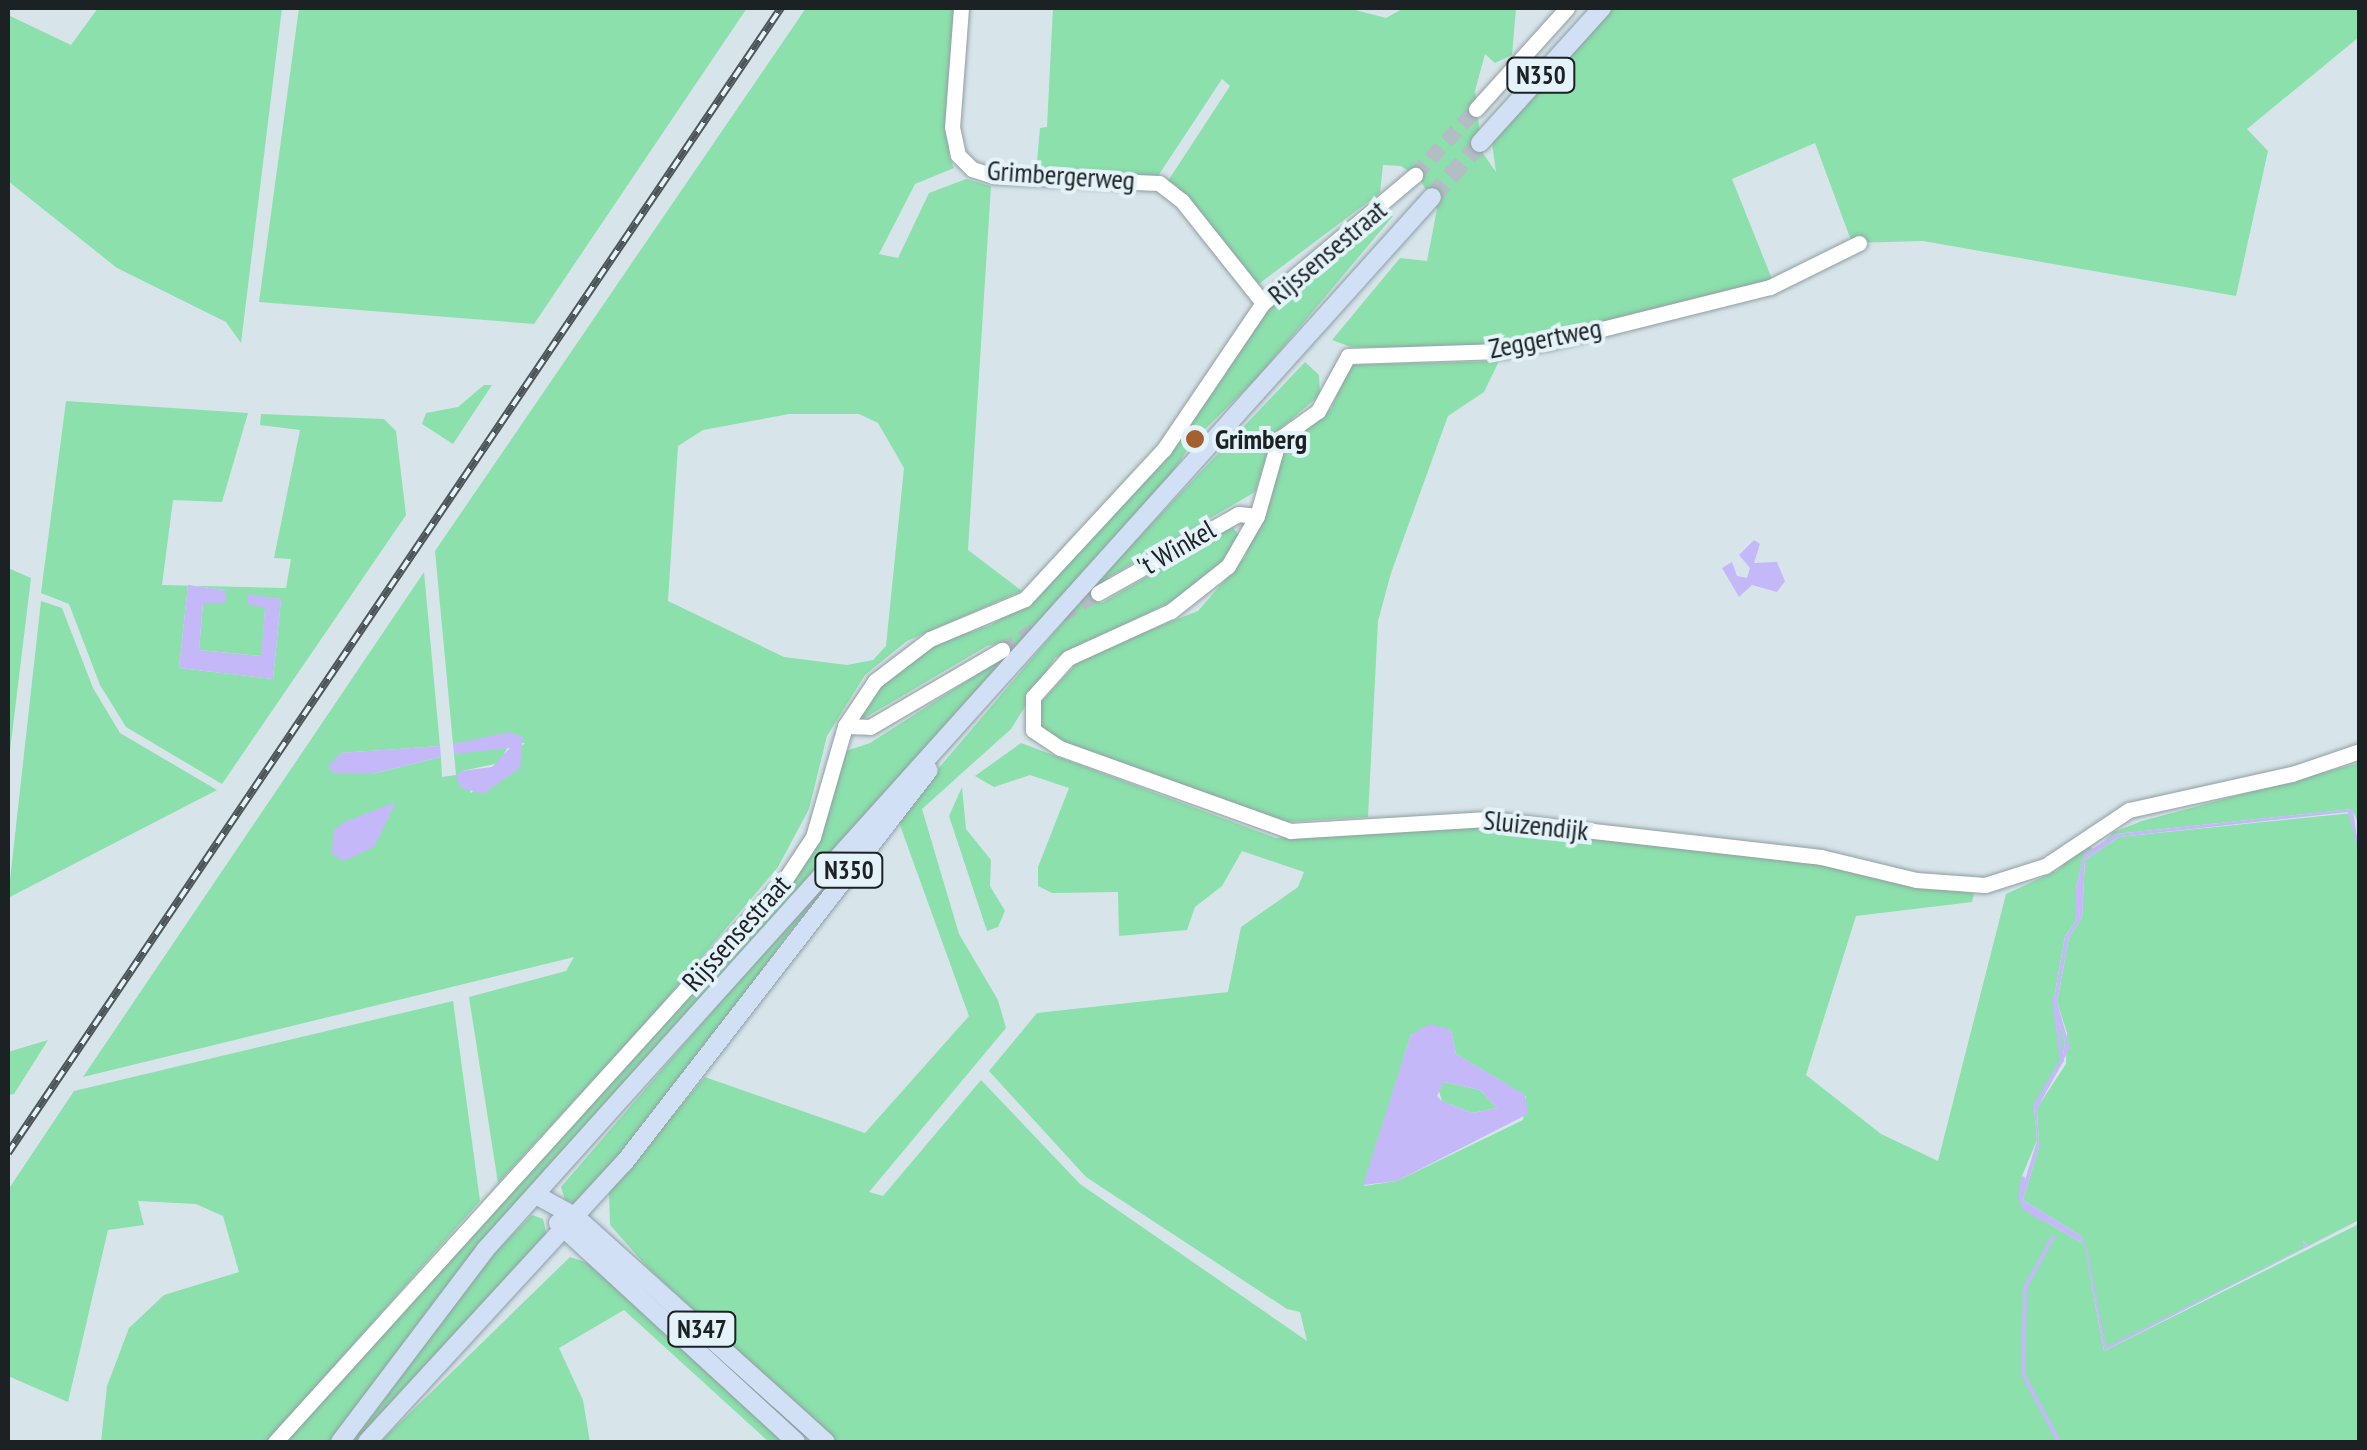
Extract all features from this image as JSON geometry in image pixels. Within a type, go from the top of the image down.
[{"type":"main road","name":"N350","points":[[1480,144],[1602,8]]},
{"type":"main road","name":"Rijssensestraat","points":[[340,1442],[422,1327],[536,1194],[1432,197]]},
{"type":"main road","name":"Rijssensestraat","points":[[367,1442],[570,1224],[961,725]]},
{"type":"main road","name":"N347","points":[[536,1194],[826,1442]]},
{"type":"main road","name":"N347","points":[[570,1224],[796,1442]]},
{"type":"street","name":"Grimbergerweg","points":[[961,8],[952,128],[958,155],[972,168],[994,176],[1160,183],[1182,201],[1263,303]]},
{"type":"street","points":[[1476,109],[1567,8]]},
{"type":"street","name":"Rijssensestraat","points":[[274,1442],[786,878],[813,837],[844,726],[902,656],[1008,610],[1038,586],[1164,450],[1263,303],[1416,175]]},
{"type":"street","name":"Zeggertweg","points":[[1257,516],[1279,439],[1318,411],[1352,354],[1478,352],[1550,342],[1770,288],[1859,243]]},
{"type":"street","name":"'t Winkel","points":[[1098,593],[1238,514],[1257,516]]},
{"type":"street","name":"Sluizendijk","points":[[1257,516],[1228,566],[1205,589],[1171,611],[1083,647],[1050,676],[1031,702],[1037,736],[1290,831],[1488,819],[1821,857],[1916,880],[1985,885],[2045,866],[2129,810],[2292,774],[2360,751]]},
{"type":"street","points":[[844,726],[870,727],[1002,650]]},
{"type":"green space","points":[[98,8],[282,8],[241,343],[226,322],[117,268],[8,181],[8,15],[71,45]]},
{"type":"green space","points":[[299,8],[747,8],[534,324],[259,302]]},
{"type":"green space","points":[[806,8],[956,8],[949,156],[954,168],[915,184],[879,254],[898,258],[929,193],[966,179],[991,186],[968,550],[1022,591],[907,641],[865,675],[827,736],[809,809],[778,867],[646,1023],[498,1183],[469,997],[566,971],[574,957],[83,1077],[424,572],[440,746],[340,753],[372,774],[441,757],[442,777],[456,775],[454,754],[509,745],[499,763],[462,771],[471,793],[525,743],[453,744],[435,551]],"holes":[[[789,414],[859,414],[878,423],[904,468],[886,646],[873,660],[847,665],[784,657],[668,601],[678,446],[703,430]]]},
{"type":"green space","points":[[1053,8],[1348,8],[1386,18],[1404,8],[1516,8],[1512,55],[1495,63],[1485,54],[1475,91],[1482,152],[1496,172],[1491,136],[1612,8],[2359,8],[2359,37],[2247,129],[2268,151],[2236,296],[1923,241],[1852,243],[1815,143],[1732,179],[1774,284],[1490,348],[1351,347],[1332,340],[1400,258],[1427,261],[1437,209],[1419,178],[1401,166],[1383,165],[1380,193],[1256,286],[1162,190],[1230,86],[1222,79],[1152,185],[1035,184],[1040,128],[1047,127]]},
{"type":"green space","points":[[1393,216],[1257,378],[1196,438],[1186,432],[1252,327],[1300,277]]},
{"type":"green space","points":[[1499,361],[1484,392],[1448,416],[1391,573],[1378,621],[1368,817],[1284,822],[1051,741],[1038,729],[1036,708],[1082,657],[1198,611],[1245,557],[1283,446],[1331,409],[1349,365]]},
{"type":"green space","points":[[1305,362],[1319,375],[1320,395],[1274,434],[1255,492],[1109,577],[1092,601],[1102,603],[1233,527],[1239,536],[1227,556],[1187,594],[1055,658],[1011,729],[922,809],[959,934],[998,1000],[1006,1028],[869,1192],[883,1196],[981,1080],[1080,1184],[1307,1341],[1300,1312],[1287,1309],[1086,1177],[989,1071],[1037,1013],[1228,992],[1241,927],[1298,887],[1304,872],[1242,851],[1222,886],[1195,907],[1187,930],[1119,936],[1118,892],[1052,893],[1038,886],[1038,867],[1069,788],[1030,775],[994,787],[975,776],[1021,743],[1276,838],[1474,826],[1816,864],[1974,894],[1972,902],[1856,916],[1806,1075],[1881,1134],[1938,1161],[2006,894],[2058,870],[2085,842],[2093,849],[2084,855],[2076,888],[2080,916],[2065,936],[2053,1004],[2065,1042],[2062,1060],[2034,1107],[2037,1140],[2022,1176],[2022,1208],[2084,1244],[2104,1351],[2359,1224],[2359,1442],[837,1442],[648,1268],[610,1225],[609,1191],[705,1077],[865,1133],[969,1016],[897,817],[1104,574]],"holes":[[[1451,1030],[1456,1054],[1526,1096],[1523,1120],[1397,1181],[1364,1186],[1411,1034]]]},
{"type":"green space","points":[[484,385],[492,385],[453,444],[422,424],[426,413],[458,407]]},
{"type":"green space","points":[[66,401],[248,413],[222,502],[173,500],[162,585],[188,586],[179,668],[273,679],[281,599],[248,595],[265,608],[262,656],[199,650],[203,603],[225,590],[194,586],[286,588],[291,559],[274,558],[300,430],[260,425],[261,414],[384,419],[396,431],[406,515],[222,784],[126,727],[100,685],[69,604],[41,593]]},
{"type":"green space","points":[[1185,434],[1194,440],[1172,473],[436,1300],[331,1442],[281,1442],[794,874],[840,753],[870,743],[984,670],[1006,641],[987,646],[863,719],[860,713],[880,687],[930,645],[991,625],[1038,596]]},
{"type":"green space","points":[[8,568],[31,578],[9,759],[8,758]]},
{"type":"green space","points":[[41,601],[62,608],[93,688],[120,733],[217,790],[8,898]]},
{"type":"green space","points":[[940,747],[787,936],[691,1070],[577,1204],[565,1200],[561,1187]]},
{"type":"green space","points":[[2359,763],[2359,825],[2352,809],[2116,834],[2103,842],[2114,832],[2142,821]]},
{"type":"green space","points":[[962,787],[966,829],[991,860],[990,886],[1005,911],[998,927],[987,931],[949,816]]},
{"type":"green space","points":[[2352,813],[2360,853],[2359,1220],[2308,1246],[2303,1241],[2304,1248],[2106,1348],[2081,1236],[2023,1200],[2039,1147],[2037,1108],[2066,1064],[2067,1033],[2057,1002],[2069,937],[2082,918],[2085,860],[2119,837]]},
{"type":"green space","points":[[453,1001],[480,1201],[267,1442],[101,1442],[107,1386],[129,1328],[164,1295],[239,1272],[223,1216],[196,1204],[138,1201],[144,1225],[108,1230],[68,1402],[8,1376],[8,1190],[74,1091]]},
{"type":"green space","points":[[48,1040],[14,1094],[8,1095],[8,1052]]},
{"type":"green space","points":[[1444,1082],[1480,1090],[1497,1108],[1472,1113],[1442,1101],[1438,1088]]},
{"type":"green space","points":[[532,1215],[543,1219],[547,1236],[359,1442],[347,1442],[462,1286]]},
{"type":"green space","points":[[570,1257],[588,1263],[783,1442],[769,1442],[624,1310],[559,1348],[583,1400],[590,1442],[380,1442]]},
{"type":"shaded area","points":[[1754,540],[1760,544],[1754,563],[1777,562],[1785,581],[1777,592],[1752,585],[1739,597],[1722,568],[1732,562],[1737,576],[1747,578],[1750,568],[1739,555]]},
{"type":"shaded area","points":[[188,585],[225,590],[225,603],[203,603],[199,650],[261,656],[265,608],[247,604],[248,594],[281,599],[273,679],[179,668]]},
{"type":"shaded area","points":[[509,732],[523,737],[520,768],[483,794],[461,788],[456,776],[461,771],[492,767],[510,748],[454,754],[453,744]]},
{"type":"shaded area","points":[[440,746],[441,757],[372,774],[334,774],[328,767],[340,753]]},
{"type":"shaded area","points":[[396,802],[374,847],[344,861],[332,854],[333,831],[344,822]]},
{"type":"shaded area","points":[[2353,809],[2359,853],[2348,812],[2119,837],[2085,860],[2082,918],[2069,937],[2057,1002],[2070,1048],[2037,1109],[2039,1147],[2023,1200],[2081,1236],[2087,1249],[2106,1347],[2304,1248],[2302,1241],[2308,1246],[2360,1220],[2104,1351],[2084,1244],[2022,1208],[2019,1199],[2037,1141],[2034,1107],[2062,1060],[2065,1042],[2053,1004],[2065,936],[2080,916],[2076,888],[2084,854],[2116,834]]},
{"type":"shaded area","points":[[1431,1024],[1451,1030],[1456,1054],[1525,1095],[1528,1114],[1397,1181],[1363,1185],[1411,1034]],"holes":[[[1444,1082],[1480,1090],[1497,1108],[1472,1113],[1437,1096]]]},
{"type":"waterway","points":[[2077,919],[2078,890]]},
{"type":"waterway","points":[[2035,1106],[2062,1060],[2054,1000]]},
{"type":"waterway","points":[[2020,1198],[2023,1178]]},
{"type":"waterway","points":[[2023,1207],[2044,1220]]},
{"type":"waterway","points":[[2053,1237],[2025,1288],[2023,1374],[2059,1442]]},
{"type":"tunnel","points":[[1415,175],[1476,109]]},
{"type":"tunnel","points":[[1432,197],[1480,143]]},
{"type":"tunnel","points":[[1061,615],[1098,593]]},
{"type":"tunnel","points":[[1002,650],[1041,626]]},
{"type":"railway","points":[[8,1153],[781,8]]},
{"type":"place","name":"Grimberg","points":[[1195,439]]}]
